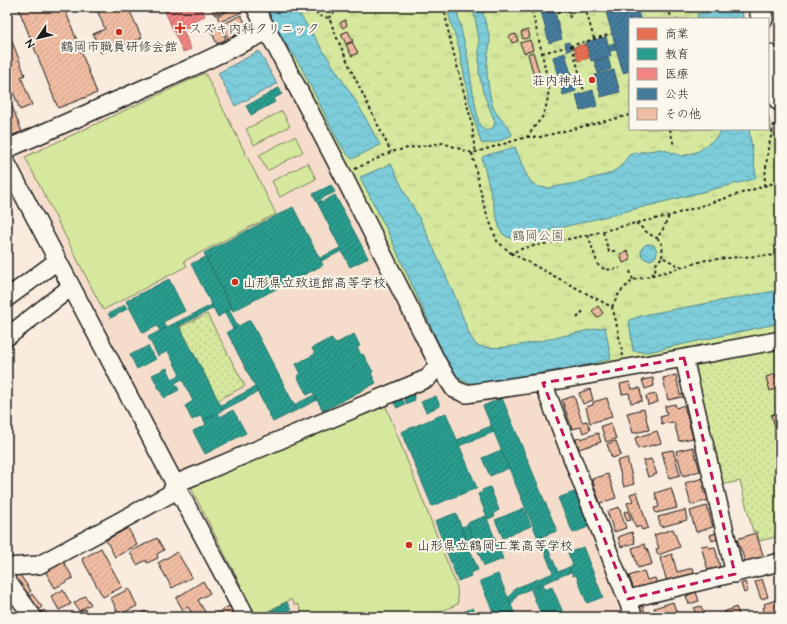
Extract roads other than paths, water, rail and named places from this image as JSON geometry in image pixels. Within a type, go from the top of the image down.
[{"type":"main road","points":[[760,7],[762,18]]},
{"type":"main road","points":[[769,62],[780,100]]},
{"type":"street","points":[[255,7],[343,175],[438,364],[454,389],[466,394],[543,383],[780,340]]},
{"type":"street","points":[[7,149],[188,69],[268,31]]},
{"type":"street","points":[[7,164],[246,617]]},
{"type":"street","points":[[7,298],[57,261]]},
{"type":"street","points":[[7,337],[71,287]]},
{"type":"street","points":[[684,358],[735,574]]},
{"type":"street","points":[[7,567],[40,565],[170,494],[175,484],[428,378],[438,364]]},
{"type":"street","points":[[543,383],[634,617]]},
{"type":"street","points":[[628,599],[780,562]]},
{"type":"street","points":[[7,581],[32,617]]},
{"type":"water","points":[[264,7],[295,7],[359,106],[380,145],[352,159],[346,153],[335,135],[300,65],[276,30]]},
{"type":"water","points":[[447,7],[456,7],[468,59],[479,124],[486,131],[493,128],[495,122],[483,92],[479,73],[479,39],[473,7],[483,7],[490,40],[487,68],[493,107],[512,135],[494,142],[481,143],[469,100],[459,48]]},
{"type":"water","points":[[715,7],[741,7],[743,18],[698,18],[697,14],[715,11]]},
{"type":"water","points":[[259,51],[277,84],[235,106],[218,73]]},
{"type":"water","points":[[721,130],[749,130],[756,176],[754,179],[524,237],[507,237],[500,230],[482,158],[484,156],[515,147],[525,172],[531,182],[539,187],[549,188],[609,174],[620,167],[629,155],[635,153],[661,149],[683,156],[699,151],[717,137]]},
{"type":"water","points":[[391,164],[422,223],[454,294],[470,336],[476,345],[495,348],[518,346],[605,327],[611,358],[592,364],[482,383],[468,382],[458,377],[450,367],[444,355],[387,230],[360,177]]},
{"type":"water","points":[[649,244],[656,249],[657,252],[652,259],[649,260],[642,255],[641,252],[646,245]]},
{"type":"water","points":[[780,290],[780,323],[648,352],[633,351],[629,320],[648,314]]},
{"type":"place","name":"スズキ内科クリニック","points":[[180,28]]},
{"type":"place","name":"鶴岡市職員研修会館","points":[[119,32]]},
{"type":"place","name":"荘内神社","points":[[592,80]]},
{"type":"place","name":"山形県立致道館高等学校","points":[[235,282]]},
{"type":"place","name":"山形県立鶴岡工業高等学校","points":[[409,545]]},
{"type":"park label","name":"鶴岡公園","points":[[538,235]]}]
